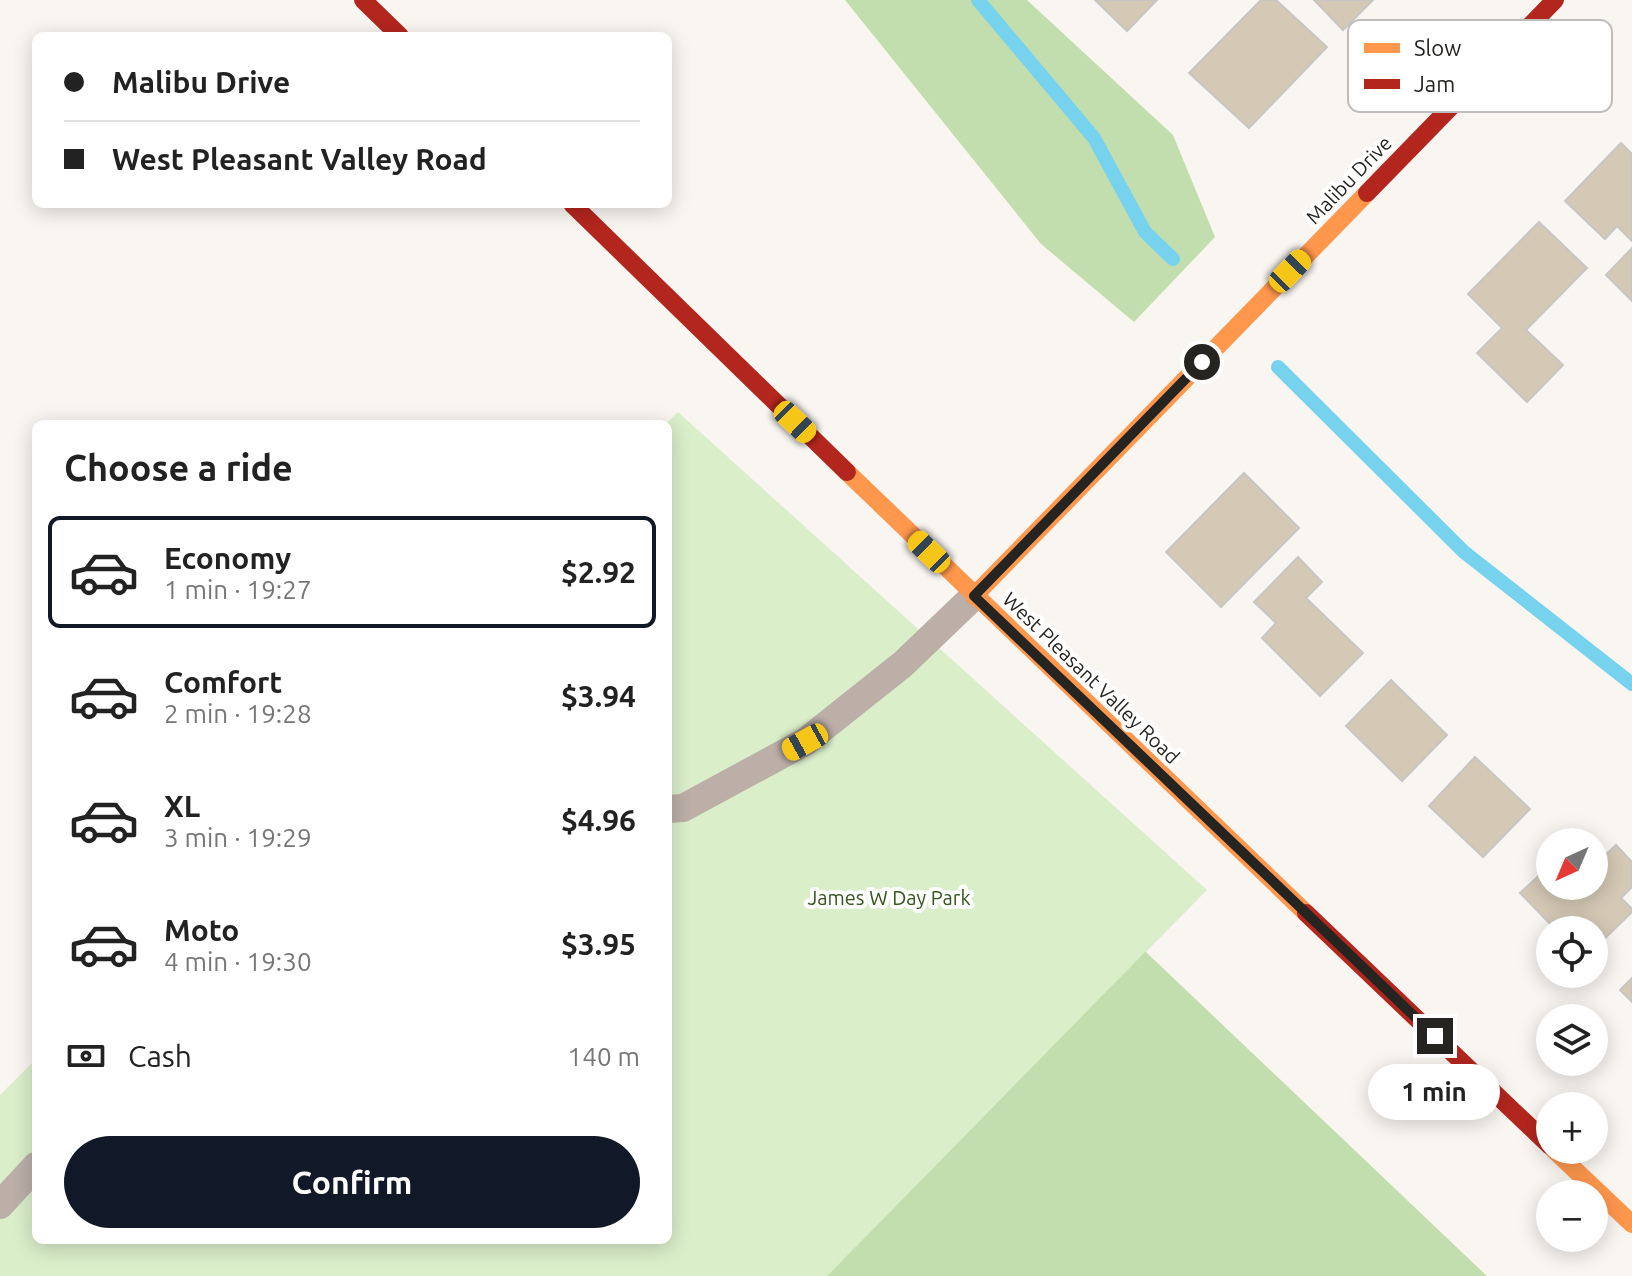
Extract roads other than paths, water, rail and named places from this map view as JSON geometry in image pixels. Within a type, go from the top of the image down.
[{"type":"main road","points":[[363,0],[396,32]]},
{"type":"main road","name":"Malibu Drive","points":[[1536,20],[1555,0]]},
{"type":"main road","name":"Malibu Drive","points":[[974,596],[1446,112]]},
{"type":"main road","name":"West Pleasant Valley Road","points":[[576,208],[974,596],[1536,1133]]},
{"type":"main road","name":"West Pleasant Valley Road","points":[[1569,1164],[1632,1224]]},
{"type":"lane","points":[[672,809],[683,808],[805,742],[903,664],[941,624],[974,596]]},
{"type":"lane","points":[[0,1205],[32,1170]]},
{"type":"waterway","points":[[978,0],[1094,138],[1145,232],[1173,259]]},
{"type":"waterway","points":[[1278,367],[1464,552],[1632,684]]},
{"type":"park label","name":"James W Day Park","points":[[889,898]]}]
